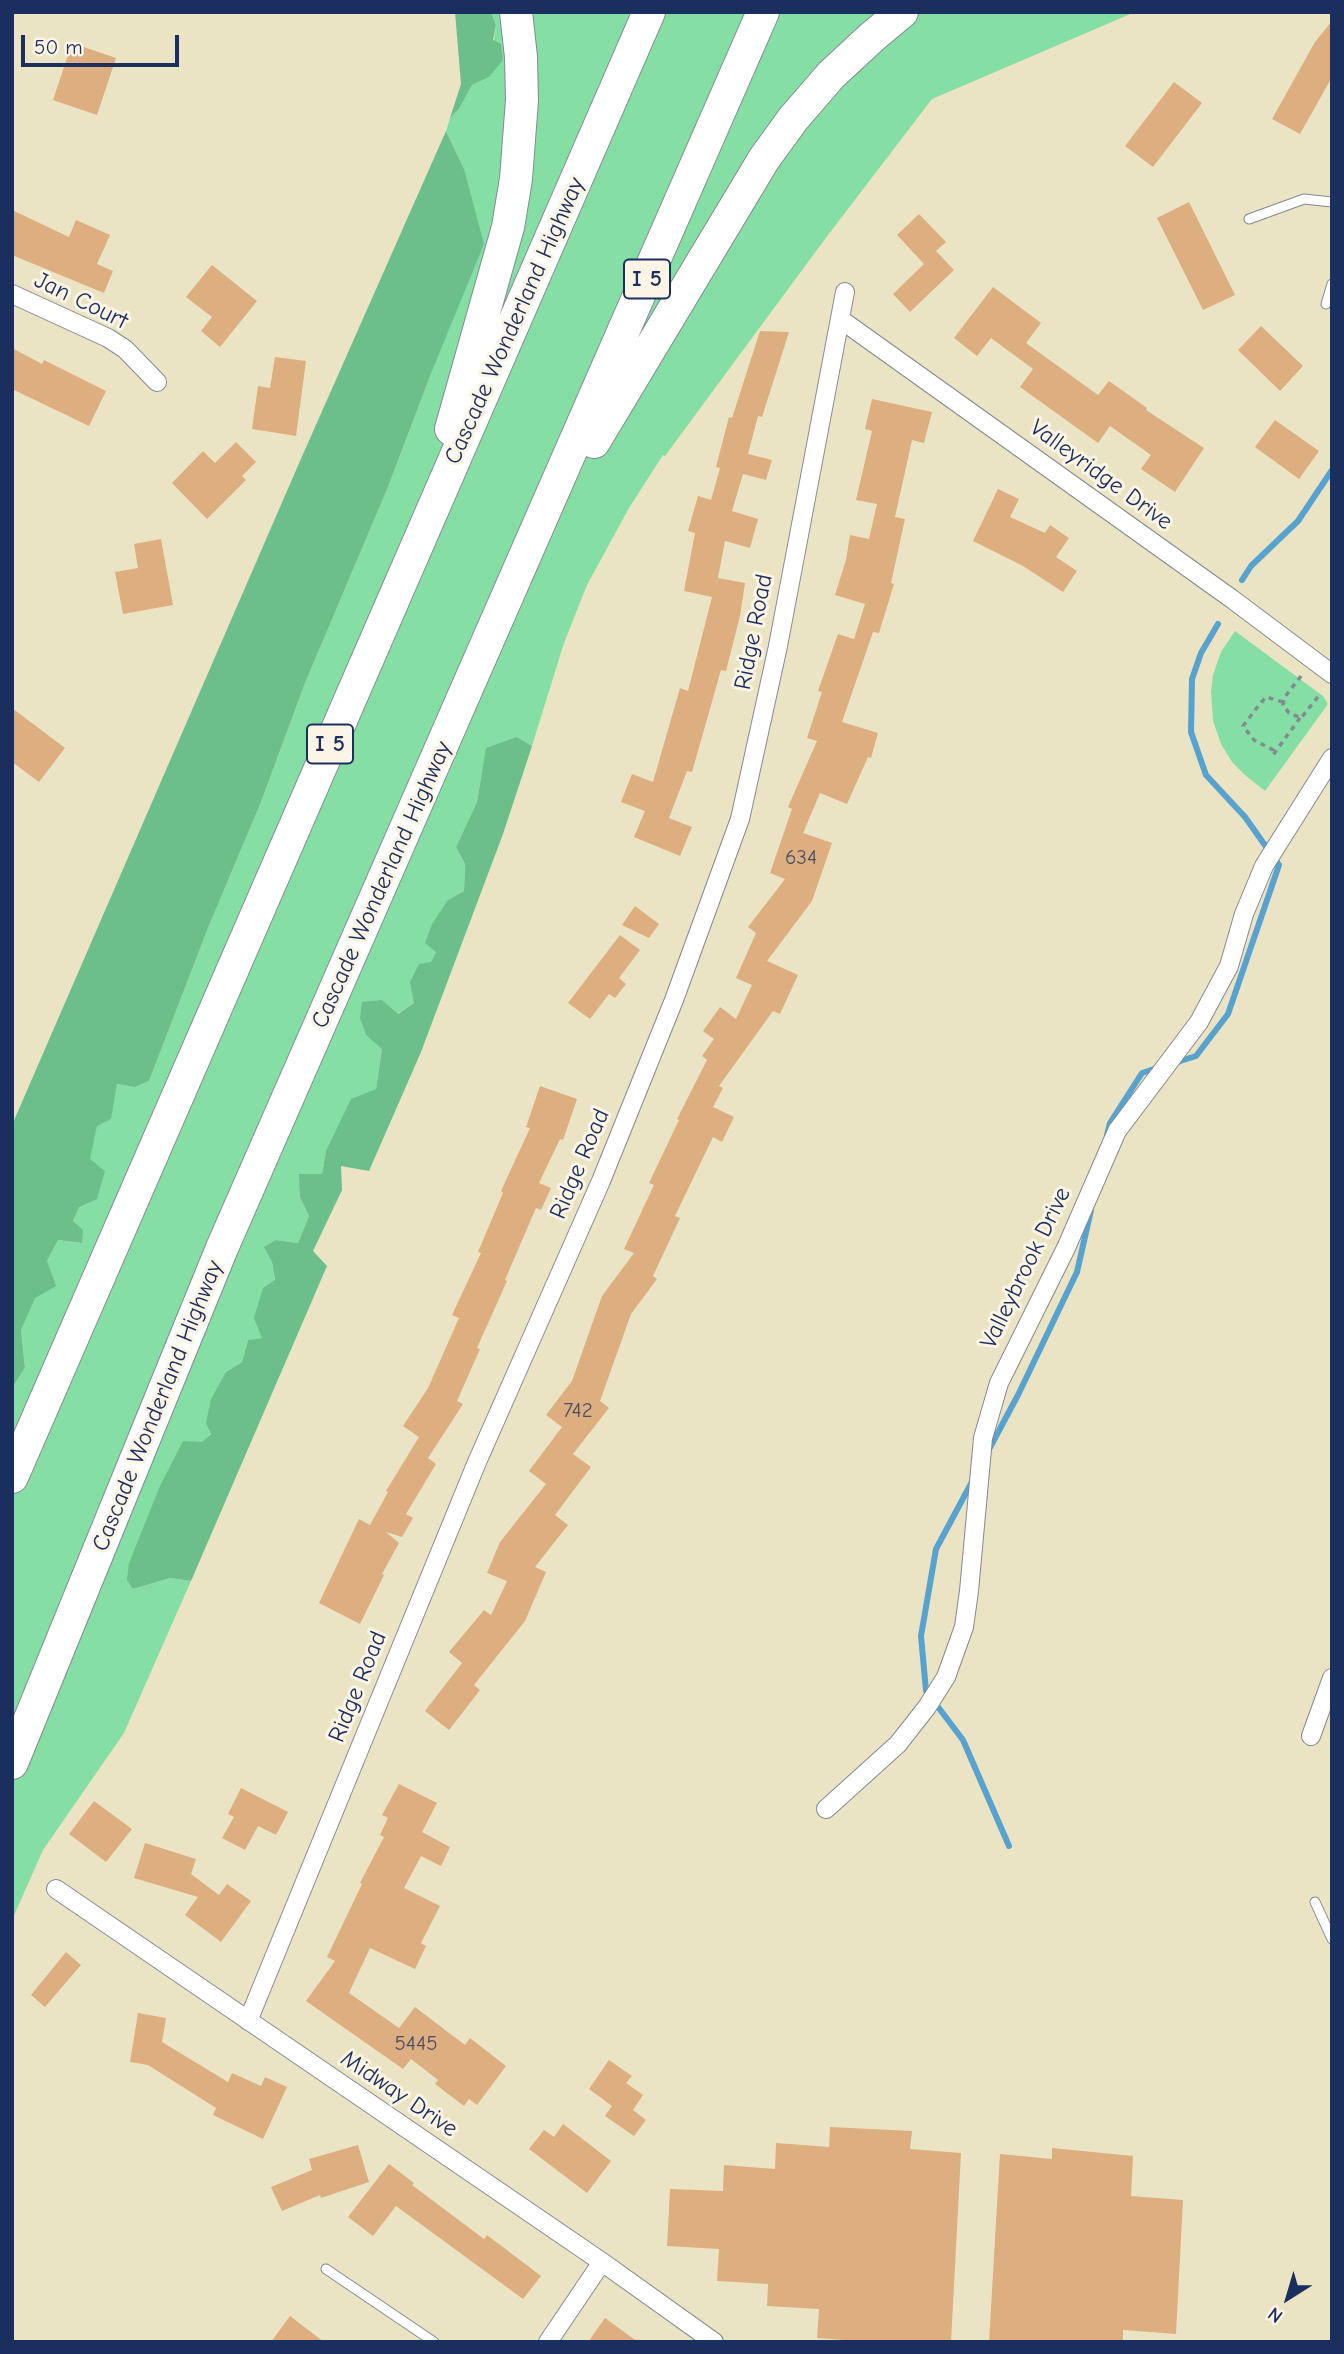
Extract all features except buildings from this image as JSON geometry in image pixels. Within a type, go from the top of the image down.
[{"type":"highway","points":[[419,540],[508,227],[516,179],[522,100],[516,12]]},
{"type":"highway","name":"Cascade Wonderland Highway","points":[[12,1477],[649,12]]},
{"type":"highway","name":"Cascade Wonderland Highway","points":[[12,1763],[222,1248],[763,12]]},
{"type":"highway","points":[[531,545],[764,159],[793,119],[831,75],[902,12]]},
{"type":"street","name":"Ridge Road","points":[[248,2021],[477,1462],[601,1181],[674,1000],[740,819],[778,646],[845,292]]},
{"type":"street","name":"Jan Court","points":[[12,294],[108,338],[125,349],[157,382]]},
{"type":"street","name":"Valleyridge Drive","points":[[840,319],[1221,591],[1332,674]]},
{"type":"street","name":"Valleybrook Drive","points":[[826,1809],[898,1744],[946,1677],[964,1627],[983,1438],[999,1383],[1066,1248],[1117,1131],[1199,1022],[1229,965],[1244,914],[1264,866],[1332,758]]},
{"type":"street","points":[[1311,1736],[1332,1678]]},
{"type":"street","name":"Midway Drive","points":[[56,1889],[602,2262],[714,2342]]},
{"type":"street","points":[[548,2342],[602,2262]]},
{"type":"lane","points":[[1249,219],[1304,200],[1332,202]]},
{"type":"lane","points":[[1326,304],[1332,284]]},
{"type":"lane","points":[[1315,1902],[1332,1939]]},
{"type":"lane","points":[[326,2269],[434,2342]]},
{"type":"path","points":[[1283,702],[1301,676]]},
{"type":"path","points":[[1283,702],[1266,697],[1244,726],[1254,740],[1273,750],[1273,755],[1321,692]]},
{"type":"path","points":[[1283,702],[1285,709],[1300,718]]},
{"type":"green space","points":[[455,12],[491,12],[496,25],[493,40],[501,44],[503,60],[489,77],[472,85],[459,109],[450,118],[461,84]]},
{"type":"green space","points":[[491,12],[1135,12],[932,99],[665,456],[663,455],[629,508],[587,585],[564,643],[532,746],[517,737],[481,778],[477,802],[456,847],[465,864],[464,891],[448,900],[436,952],[414,1003],[397,1014],[382,1049],[376,1089],[326,1151],[322,1174],[300,1197],[309,1216],[298,1243],[276,1240],[272,1262],[275,1281],[262,1338],[248,1340],[242,1362],[226,1372],[211,1433],[139,1541],[129,1563],[133,1589],[170,1578],[191,1581],[124,1733],[43,1850],[12,1920],[12,1388],[25,1368],[21,1330],[47,1261],[58,1240],[82,1243],[73,1221],[79,1207],[97,1125],[117,1084],[135,1087],[149,1081],[208,928],[261,802],[305,683],[388,487],[432,371],[464,169],[446,131],[450,118],[459,109],[472,85],[489,77],[496,25]]},
{"type":"green space","points":[[446,131],[464,169],[484,244],[388,487],[305,683],[261,802],[208,928],[149,1081],[135,1087],[117,1084],[111,1119],[97,1126],[90,1159],[105,1171],[97,1199],[79,1207],[73,1221],[83,1230],[82,1243],[58,1240],[47,1261],[56,1286],[35,1298],[21,1330],[25,1368],[12,1388],[12,1125]]},
{"type":"green space","points":[[1235,631],[1323,696],[1328,704],[1265,791],[1232,762],[1221,744],[1213,721],[1213,675],[1221,652]]},
{"type":"green space","points":[[517,737],[532,746],[503,834],[421,1052],[369,1171],[341,1166],[342,1190],[313,1251],[327,1266],[191,1581],[170,1578],[133,1589],[127,1580],[129,1563],[160,1486],[183,1441],[202,1442],[211,1434],[206,1423],[211,1399],[226,1372],[242,1362],[248,1340],[262,1338],[254,1318],[263,1288],[275,1280],[272,1262],[264,1247],[276,1240],[298,1243],[309,1216],[300,1197],[299,1174],[322,1174],[326,1151],[351,1099],[376,1089],[382,1049],[366,1035],[360,1018],[362,1002],[382,1000],[398,1014],[414,1003],[410,982],[419,964],[431,962],[436,952],[425,943],[432,924],[448,900],[464,891],[465,864],[456,847],[477,802],[486,748]]},
{"type":"waterway","points":[[1242,580],[1251,566],[1298,521],[1332,470]]},
{"type":"waterway","points":[[1174,1063],[1196,1056],[1228,1014],[1279,865],[1245,817],[1206,775],[1191,732],[1192,679],[1201,653],[1218,624]]},
{"type":"waterway","points":[[1107,1135],[1110,1123],[1142,1073],[1157,1068]]},
{"type":"waterway","points":[[987,1453],[1077,1272],[1091,1210]]},
{"type":"waterway","points":[[974,1478],[936,1549],[921,1636],[926,1691],[963,1740],[1009,1846]]}]
